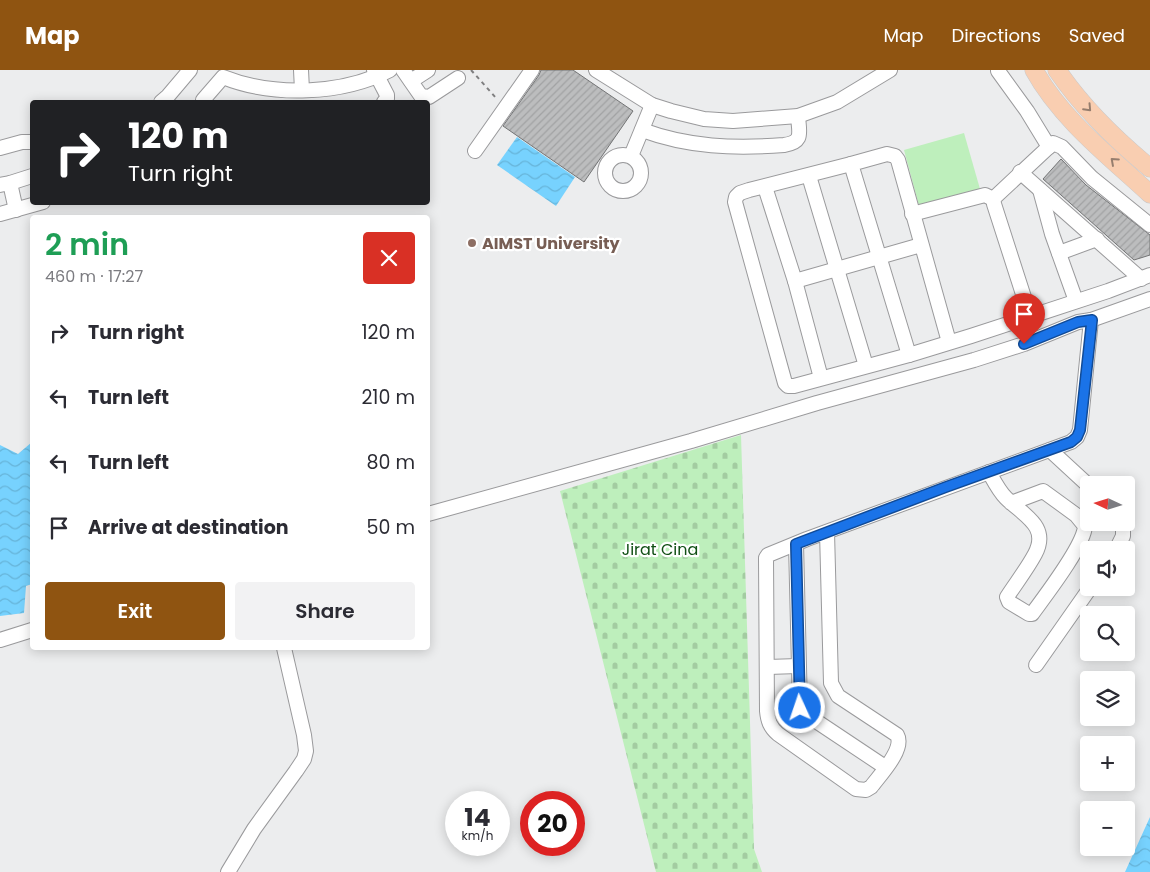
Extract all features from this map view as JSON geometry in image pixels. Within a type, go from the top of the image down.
[{"type":"main road","points":[[1034,70],[1042,85],[1059,107],[1150,194]]},
{"type":"main road","points":[[1057,70],[1082,102],[1122,145],[1150,168]]},
{"type":"street","points":[[163,100],[190,70]]},
{"type":"street","points":[[301,70],[302,90]]},
{"type":"street","points":[[206,100],[227,74],[252,86],[302,90],[342,87],[375,73],[390,70]]},
{"type":"street","points":[[428,70],[407,75],[420,96],[429,97],[458,78]]},
{"type":"street","points":[[476,151],[532,70]]},
{"type":"street","points":[[596,70],[652,104],[704,119],[733,121],[798,116],[837,102],[890,70]]},
{"type":"street","points":[[998,71],[1027,111],[1048,146]]},
{"type":"street","points":[[375,73],[387,95],[387,100]]},
{"type":"street","points":[[631,156],[652,104]]},
{"type":"street","points":[[642,130],[679,142],[720,147],[784,145],[794,144],[798,140],[800,134],[798,116]]},
{"type":"street","points":[[0,148],[22,142],[30,142]]},
{"type":"street","points":[[993,199],[1053,143],[1058,144],[1092,178],[1150,225]]},
{"type":"street","points":[[949,342],[898,160],[895,156],[887,154],[830,168],[809,176],[740,193],[737,196],[735,202],[785,383],[788,386],[909,355],[1074,302],[1146,277]]},
{"type":"street","points":[[851,164],[909,355]]},
{"type":"street","points":[[1020,172],[1097,239],[1146,277]]},
{"type":"street","points":[[809,176],[866,366]]},
{"type":"street","points":[[16,210],[5,184],[30,177]]},
{"type":"street","points":[[765,187],[795,282],[821,378]]},
{"type":"street","points":[[827,532],[831,683],[838,696],[897,735],[900,740],[898,750],[871,788],[866,790],[856,789],[778,734],[768,722],[766,558],[768,555],[909,500],[1071,442],[1077,437],[1080,430],[1085,321],[1074,302],[1040,190]]},
{"type":"street","points":[[912,214],[985,195],[993,199],[1030,316]]},
{"type":"street","points":[[0,214],[33,205]]},
{"type":"street","points":[[1058,253],[1097,239]]},
{"type":"street","points":[[795,282],[921,245]]},
{"type":"street","points":[[430,513],[691,441],[816,403],[974,360],[1150,299]]},
{"type":"street","points":[[1050,450],[1080,478]]},
{"type":"street","points":[[989,472],[999,489],[1011,503],[1036,526],[1039,532],[1040,539],[1035,554],[1007,597],[1009,602],[1032,614],[1081,541],[1085,526],[1076,515],[1042,491],[1011,503]]},
{"type":"street","points":[[796,544],[800,708],[804,713],[885,767]]},
{"type":"street","points":[[1036,666],[1084,596]]},
{"type":"street","points":[[0,640],[30,631]]},
{"type":"street","points":[[228,872],[254,829],[304,759],[306,751],[304,735],[284,650]]},
{"type":"street","points":[[768,666],[798,666]]},
{"type":"path","points":[[471,70],[506,108]]},
{"type":"green space","points":[[964,133],[980,189],[919,206],[904,150]]},
{"type":"green space","name":"Jirat Cina","points":[[741,435],[754,849],[762,872],[656,872],[560,491]]},
{"type":"water","points":[[517,137],[575,177],[556,206],[497,165]]},
{"type":"water","points":[[30,444],[30,585],[26,586],[24,613],[0,616],[0,445],[18,454]]},
{"type":"water","points":[[1150,817],[1150,872],[1125,872],[1132,856],[1135,856],[1135,850]]},
{"type":"building","points":[[541,70],[573,70],[633,111],[584,182],[503,126]]},
{"type":"building","points":[[1061,159],[1086,185],[1150,235],[1150,255],[1134,260],[1043,179]]},
{"type":"place","name":"AIMST University","points":[[472,243]]},
{"type":"route","points":[[800,708],[798,704],[796,544],[909,500],[1050,450],[1071,442],[1077,437],[1080,430],[1092,320],[1078,322],[1024,344]]}]
